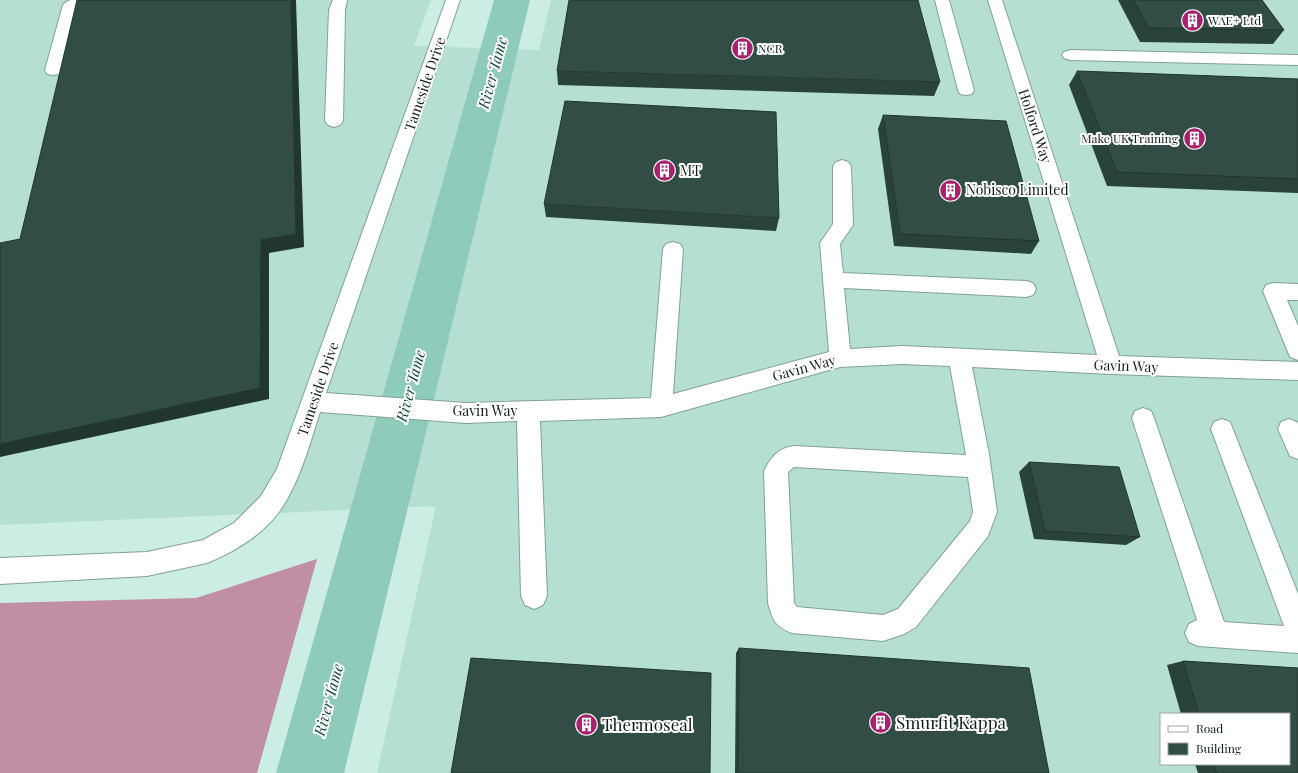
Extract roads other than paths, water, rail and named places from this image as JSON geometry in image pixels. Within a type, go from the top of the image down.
[{"type":"street","points":[[53,70],[71,5],[85,0]]},
{"type":"street","points":[[334,121],[338,10],[340,0]]},
{"type":"street","name":"Tameside Drive","points":[[0,571],[147,564],[207,551],[243,531],[270,504],[287,474],[314,402],[454,0]]},
{"type":"street","points":[[942,0],[966,90]]},
{"type":"street","name":"Holford Way","points":[[994,0],[1111,365]]},
{"type":"street","points":[[1070,55],[1298,60]]},
{"type":"street","points":[[840,358],[830,243],[842,225],[842,166]]},
{"type":"street","points":[[661,407],[673,249]]},
{"type":"street","points":[[833,280],[1026,289]]},
{"type":"street","points":[[1298,292],[1273,291],[1298,350]]},
{"type":"street","name":"Gavin Way","points":[[314,402],[466,413],[661,407],[840,358],[902,355],[1111,365],[1298,371]]},
{"type":"street","points":[[959,358],[979,467],[985,512],[979,528],[907,618],[895,625],[882,628],[792,620],[784,614],[781,604],[776,471],[780,462],[789,456],[798,456],[979,467]]},
{"type":"street","points":[[528,411],[534,596]]},
{"type":"street","points":[[1143,418],[1207,634],[1298,640]]},
{"type":"street","points":[[1222,429],[1298,628]]},
{"type":"waterway","name":"River Tame","points":[[310,773],[512,0]]},
{"type":"place","name":"WAE+ Ltd","points":[[1193,21]]},
{"type":"place","name":"NCR","points":[[743,49]]},
{"type":"place","name":"Make UK Training","points":[[1194,139]]},
{"type":"place","name":"MT","points":[[665,171]]},
{"type":"place","name":"Nobisco Limited","points":[[950,190]]},
{"type":"place","name":"Smurfit Kappa","points":[[881,723]]},
{"type":"place","name":"Thermoseal","points":[[587,725]]}]
